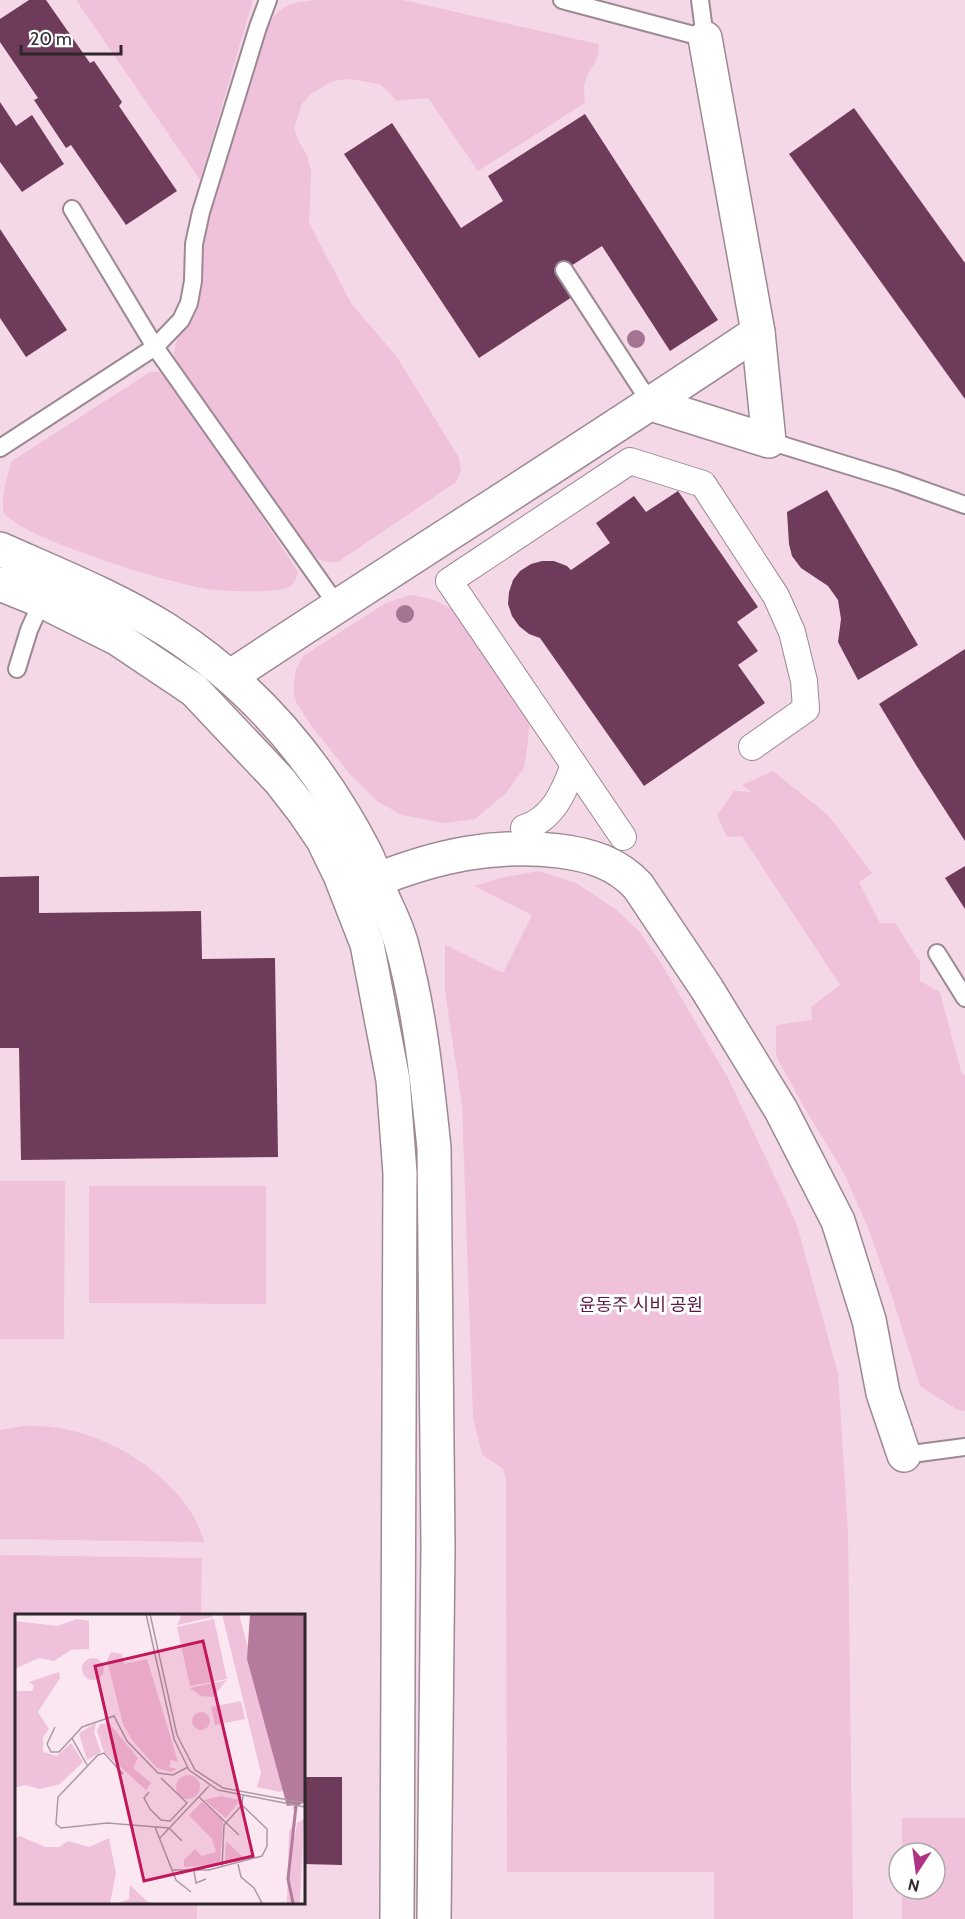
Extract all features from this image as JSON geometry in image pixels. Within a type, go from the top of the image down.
[{"type":"street","points":[[651,404],[769,441],[758,332],[705,38]]},
{"type":"street","points":[[231,676],[337,605],[651,404],[758,332]]},
{"type":"street","points":[[623,837],[449,581],[630,461],[702,484],[776,596],[788,623],[804,681],[806,709],[752,747]]},
{"type":"street","points":[[0,549],[97,592],[167,630],[231,676],[283,729],[324,782],[366,855],[402,944],[412,987],[434,1148],[438,1546],[434,1919]]},
{"type":"street","points":[[0,584],[42,601],[118,639],[194,690],[280,781],[323,840],[340,875],[367,945],[393,1080],[400,1173],[397,1919]]},
{"type":"street","points":[[524,828],[543,819],[556,805],[574,765]]},
{"type":"street","points":[[376,880],[445,857],[480,850],[518,847],[570,852],[599,859],[630,877],[707,989],[781,1110],[838,1221],[869,1320],[884,1393],[904,1455]]},
{"type":"lane","points":[[0,448],[155,347],[181,320],[189,303],[193,281],[194,244],[201,212],[268,0]]},
{"type":"lane","points":[[562,0],[705,38],[700,0]]},
{"type":"lane","points":[[72,209],[155,347],[337,605]]},
{"type":"lane","points":[[564,270],[651,404]]},
{"type":"lane","points":[[769,441],[895,480],[965,505]]},
{"type":"lane","points":[[17,669],[29,630],[42,601]]},
{"type":"lane","points":[[937,953],[965,998]]},
{"type":"lane","points":[[904,1455],[965,1447]]},
{"type":"shaded area","points":[[0,0],[965,0],[965,1919],[0,1919]]},
{"type":"green space","points":[[76,0],[253,0],[200,180]]},
{"type":"green space","points":[[318,0],[403,0],[598,44],[599,49],[599,54],[585,82],[585,103],[478,171],[428,98],[396,101],[379,84],[350,79],[333,81],[311,94],[302,104],[294,128],[307,155],[311,172],[309,223],[351,303],[397,357],[459,458],[461,471],[456,482],[338,562],[327,562],[313,554],[178,368],[174,354],[182,328],[190,321],[198,304],[199,268],[209,221],[231,140],[267,28],[277,13],[288,5]]},
{"type":"green space","points":[[150,372],[160,372],[169,376],[298,572],[289,587],[273,591],[225,591],[189,585],[100,559],[68,547],[17,524],[4,513],[3,495],[12,461]]},
{"type":"green space","points":[[410,595],[431,599],[459,612],[525,712],[529,724],[524,768],[506,793],[475,819],[444,823],[402,815],[377,801],[349,773],[313,728],[297,704],[294,694],[296,670],[303,656],[386,603]]},
{"type":"green space","points":[[773,771],[828,815],[872,873],[859,882],[880,923],[895,923],[920,962],[920,981],[940,992],[962,1075],[965,1074],[965,1411],[958,1410],[920,1386],[869,1230],[844,1173],[776,1056],[776,1025],[812,1020],[811,1007],[840,985],[742,836],[727,837],[717,815],[734,791],[751,792],[742,785]]},
{"type":"green space","name":"윤동주 시비 공원","points":[[539,871],[576,883],[615,909],[639,931],[661,963],[728,1078],[796,1222],[838,1373],[848,1531],[853,1919],[714,1919],[714,1872],[507,1872],[506,1478],[503,1469],[482,1454],[473,1418],[462,1105],[445,991],[445,945],[503,973],[532,915],[474,886]]},
{"type":"green space","points":[[0,1181],[65,1181],[64,1339],[0,1339]]},
{"type":"green space","points":[[89,1186],[266,1186],[266,1304],[89,1303]]},
{"type":"green space","points":[[23,1426],[55,1427],[79,1433],[99,1439],[136,1459],[169,1485],[182,1500],[194,1517],[205,1542],[0,1539],[0,1430]]},
{"type":"green space","points":[[0,1555],[202,1558],[201,1614],[15,1614],[15,1904],[197,1904],[197,1919],[0,1919]]},
{"type":"green space","points":[[902,1818],[965,1818],[965,1919],[902,1919],[902,1901],[947,1901],[947,1841],[902,1841]]},
{"type":"building","points":[[29,0],[46,0],[90,63],[94,61],[122,102],[119,106],[177,191],[126,225],[71,145],[66,148],[34,100],[38,98],[0,42],[0,19]]},
{"type":"building","points":[[0,102],[16,126],[32,115],[64,164],[22,192],[0,162]]},
{"type":"building","points":[[854,108],[965,263],[965,399],[789,154]]},
{"type":"building","points":[[585,114],[718,320],[670,351],[602,246],[560,273],[575,295],[479,358],[344,154],[392,123],[461,228],[503,201],[488,176]]},
{"type":"building","points":[[0,229],[67,330],[26,357],[0,318]]},
{"type":"building","points":[[827,490],[918,645],[858,680],[838,642],[841,619],[838,600],[828,586],[801,568],[792,556],[789,544],[787,512]]},
{"type":"building","points":[[678,491],[758,607],[737,622],[758,651],[738,665],[765,703],[644,786],[540,638],[529,634],[512,616],[508,604],[509,592],[513,580],[520,571],[531,564],[554,561],[571,570],[610,543],[596,523],[634,496],[646,512]]},
{"type":"building","points":[[965,649],[965,841],[879,704]]},
{"type":"building","points":[[965,866],[965,909],[945,878]]},
{"type":"building","points":[[39,876],[39,913],[201,911],[202,959],[275,958],[278,1157],[21,1160],[19,1048],[0,1048],[0,877]]},
{"type":"building","points":[[304,1777],[342,1777],[342,1865],[304,1864]]}]
